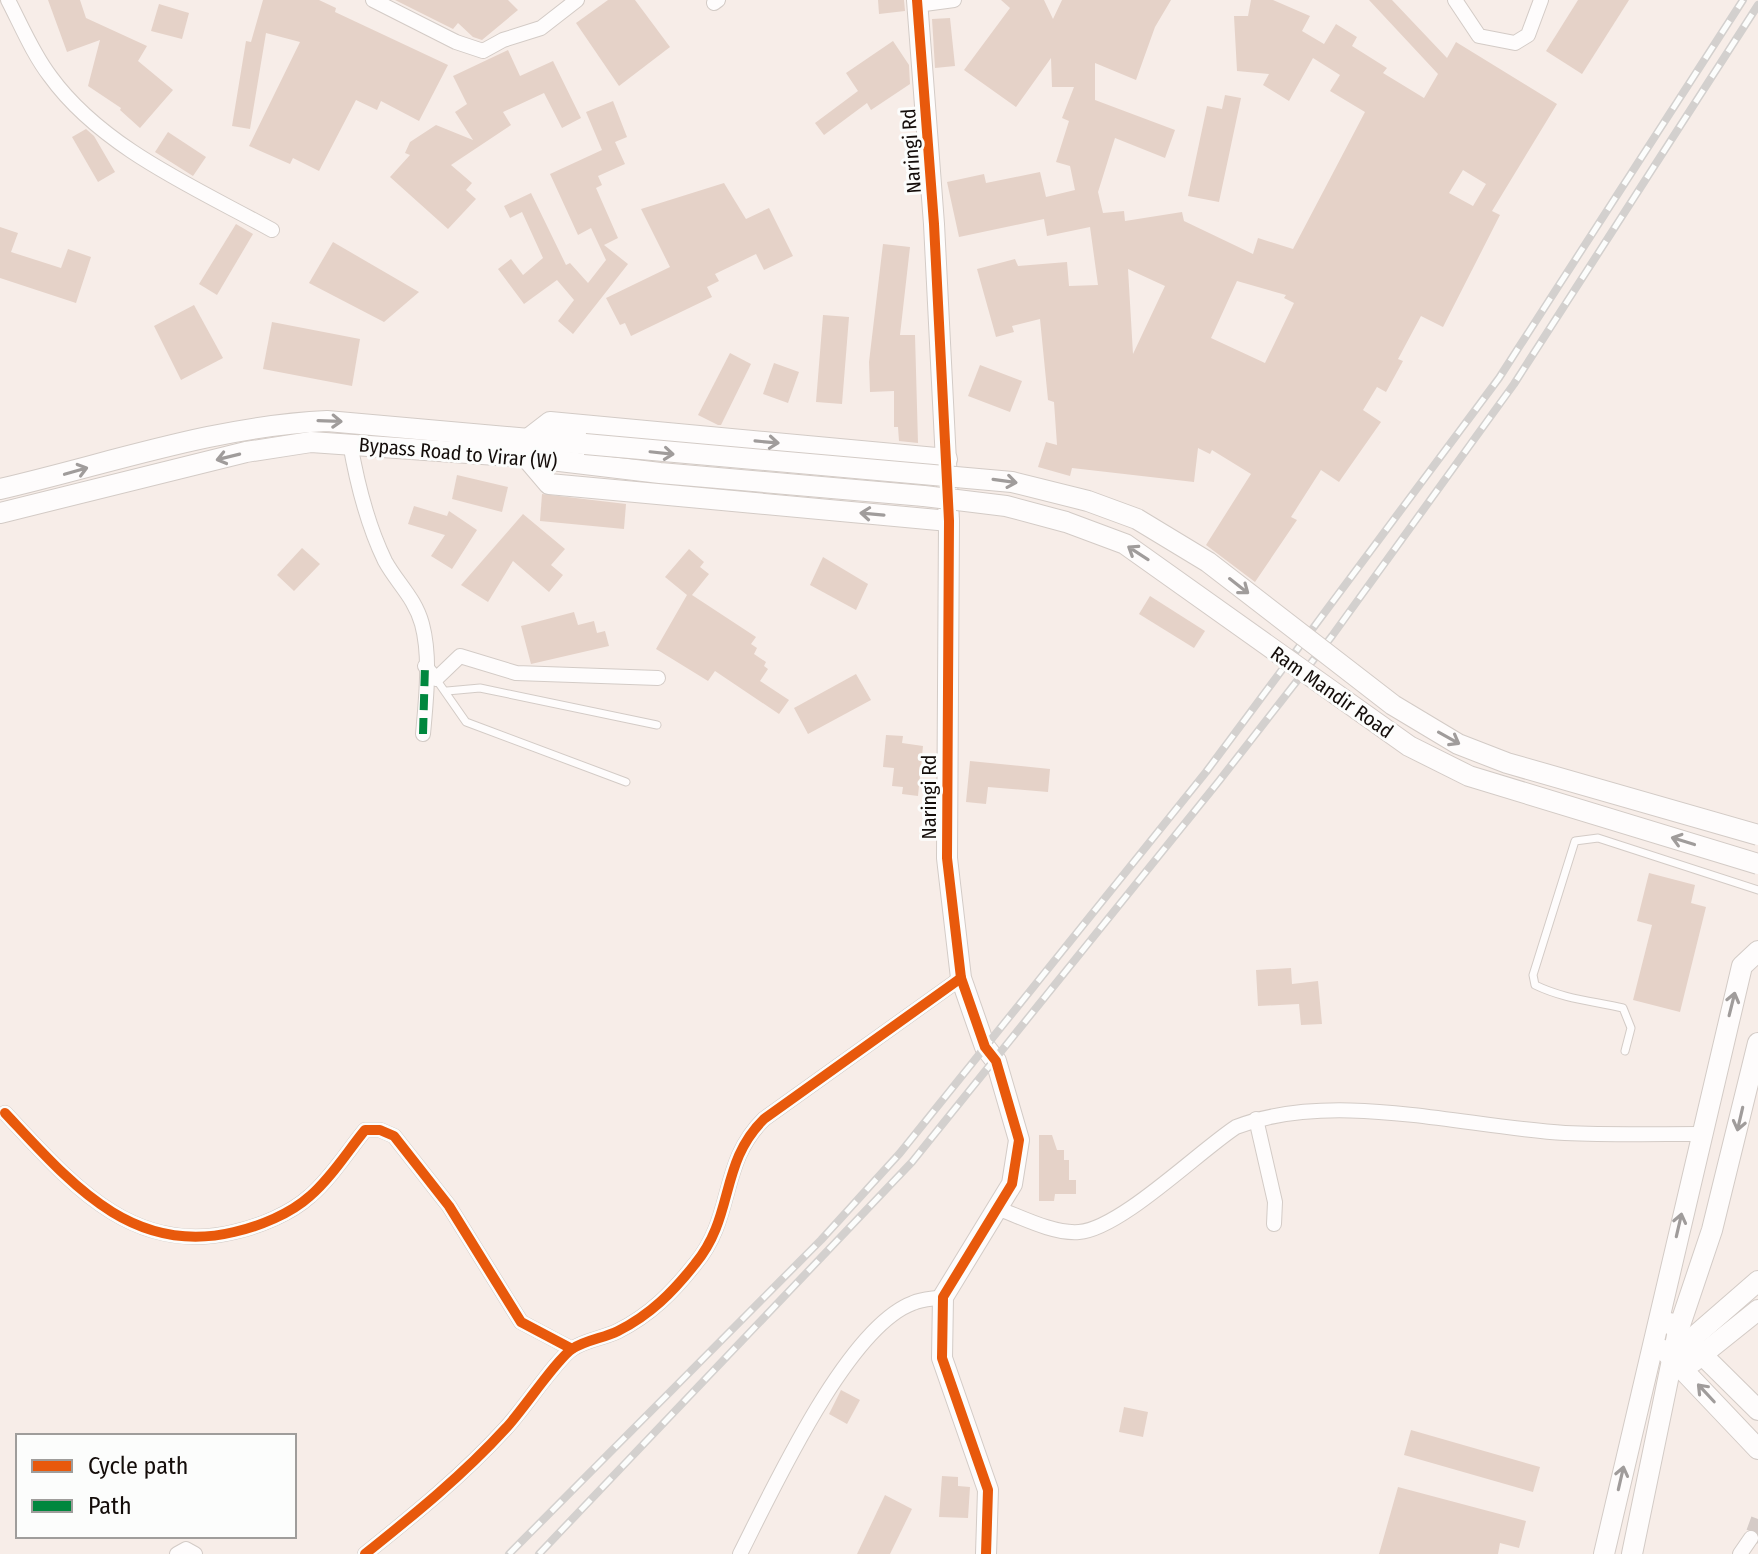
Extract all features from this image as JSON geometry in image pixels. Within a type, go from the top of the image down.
[{"type":"street","points":[[8,0],[50,76],[92,120],[155,164],[272,230]]},
{"type":"street","points":[[373,0],[456,42],[483,51],[503,40],[541,28],[577,0]]},
{"type":"street","points":[[554,0],[557,16]]},
{"type":"street","points":[[917,3],[954,0]]},
{"type":"street","points":[[1455,0],[1479,36],[1515,43],[1528,35],[1539,15],[1541,0]]},
{"type":"street","name":"Naringi Rd","points":[[917,3],[934,224],[947,459],[947,858],[961,978],[985,1047],[996,1061],[1019,1140],[1012,1184],[943,1297]]},
{"type":"street","points":[[0,489],[152,450],[290,422],[342,422],[584,454],[1012,482],[1088,501],[1137,519],[1208,562],[1393,705],[1458,744],[1507,763],[1758,835]]},
{"type":"street","points":[[527,448],[550,422],[947,459]]},
{"type":"street","name":"Bypass Road to Virar (W)","points":[[0,513],[246,452],[311,442],[527,448]]},
{"type":"street","points":[[350,443],[370,523],[386,563],[412,597],[423,626],[423,734]]},
{"type":"street","points":[[527,448],[549,484],[949,521]]},
{"type":"street","name":"Bypass Road to Virar (W)","points":[[584,454],[924,496]]},
{"type":"street","name":"Ram Mandir Road","points":[[924,496],[1006,506],[1066,522],[1125,544],[1409,746],[1469,776],[1758,864]]},
{"type":"street","points":[[425,665],[436,679],[460,656],[516,673],[658,678]]},
{"type":"street","points":[[1604,1554],[1700,1134],[1742,966],[1758,951]]},
{"type":"street","points":[[365,1554],[430,1503],[507,1428],[572,1349],[618,1331],[656,1308],[711,1245],[722,1219],[737,1154],[745,1137],[764,1119],[961,978]]},
{"type":"street","points":[[1632,1554],[1678,1364],[1689,1342],[1712,1230],[1758,1043]]},
{"type":"street","points":[[997,1208],[1061,1230],[1079,1232],[1097,1227],[1122,1213],[1217,1139],[1256,1119],[1323,1111],[1565,1133],[1700,1134]]},
{"type":"street","points":[[5,1113],[66,1178],[129,1223],[163,1236],[214,1237],[261,1226],[310,1197],[365,1130],[380,1130],[394,1136],[449,1206],[521,1322],[572,1349]]},
{"type":"street","points":[[1256,1119],[1275,1202],[1274,1224]]},
{"type":"street","points":[[1678,1364],[1689,1342],[1758,1281]]},
{"type":"street","points":[[740,1554],[794,1449],[841,1370],[887,1319],[912,1303],[943,1297],[942,1358],[988,1490],[986,1554]]},
{"type":"street","points":[[1689,1342],[1758,1310]]},
{"type":"street","points":[[1659,1311],[1758,1410]]},
{"type":"street","points":[[1653,1340],[1758,1449]]},
{"type":"street","points":[[1740,1554],[1751,1538]]},
{"type":"street","points":[[177,1554],[186,1549],[195,1554]]},
{"type":"lane","points":[[436,679],[466,722],[626,782]]},
{"type":"lane","points":[[447,691],[480,688],[657,725]]},
{"type":"lane","points":[[1625,1051],[1631,1028],[1623,1008],[1578,1001],[1535,985],[1533,975],[1575,841],[1598,838],[1758,890]]},
{"type":"building","points":[[48,0],[80,0],[86,18],[147,46],[138,61],[173,90],[140,128],[121,108],[88,86],[100,40],[67,52]]},
{"type":"building","points":[[263,0],[319,0],[336,8],[335,12],[448,65],[419,121],[381,101],[377,110],[356,100],[319,171],[293,158],[290,164],[249,146],[300,42],[266,33],[250,129],[232,126],[246,41],[251,42]]},
{"type":"building","points":[[395,0],[508,0],[518,10],[482,40],[473,37],[458,23],[453,29]]},
{"type":"building","points":[[608,0],[635,0],[670,47],[619,86],[576,23]]},
{"type":"building","points":[[878,0],[904,0],[905,11],[879,14]]},
{"type":"building","points":[[1001,0],[1044,0],[1053,19],[1062,0],[1171,0],[1155,27],[1136,80],[1095,63],[1095,100],[1175,130],[1165,158],[1115,138],[1098,192],[1103,213],[1124,211],[1125,221],[1182,212],[1184,221],[1253,254],[1258,238],[1293,249],[1365,112],[1330,91],[1340,75],[1313,58],[1289,101],[1263,85],[1269,74],[1237,71],[1234,16],[1248,16],[1251,0],[1273,0],[1310,16],[1302,31],[1324,44],[1336,24],[1357,37],[1352,46],[1387,68],[1383,73],[1424,98],[1438,74],[1369,0],[1392,0],[1447,58],[1456,42],[1557,104],[1492,211],[1500,215],[1443,327],[1421,316],[1398,359],[1403,361],[1386,392],[1377,387],[1363,410],[1381,422],[1339,482],[1321,470],[1291,517],[1297,520],[1255,582],[1206,545],[1251,474],[1212,450],[1210,454],[1198,448],[1194,482],[1072,468],[1070,476],[1038,467],[1046,442],[1057,445],[1054,402],[1048,400],[1040,319],[1012,326],[1014,332],[996,337],[977,269],[1015,259],[1018,266],[1067,262],[1069,286],[1098,285],[1090,227],[1047,236],[1044,219],[959,237],[947,182],[984,174],[986,183],[1040,172],[1046,197],[1075,190],[1070,166],[1056,162],[1069,121],[1062,118],[1074,87],[1052,87],[1051,58],[1016,107],[964,70],[1010,8]],"holes":[[[1463,170],[1486,184],[1473,206],[1449,193]],[[1128,269],[1165,286],[1133,354]],[[1237,281],[1286,295],[1284,298],[1294,303],[1265,363],[1211,338]]]},
{"type":"building","points":[[1578,0],[1629,0],[1582,74],[1546,51]]},
{"type":"building","points":[[159,4],[189,13],[182,39],[151,31]]},
{"type":"building","points":[[950,18],[955,66],[935,68],[932,19]]},
{"type":"building","points":[[893,41],[909,65],[910,84],[871,110],[867,103],[824,135],[815,123],[858,91],[846,73]]},
{"type":"building","points":[[508,50],[520,76],[553,61],[581,118],[562,128],[544,93],[503,112],[511,125],[451,165],[472,183],[466,190],[476,199],[448,229],[390,177],[410,155],[405,153],[410,142],[436,125],[473,140],[455,112],[467,104],[453,76]]},
{"type":"building","points":[[1225,95],[1241,98],[1219,202],[1188,196],[1207,106],[1222,109]]},
{"type":"building","points":[[613,101],[627,137],[615,142],[625,164],[598,176],[602,185],[596,188],[618,238],[604,245],[628,264],[573,334],[558,321],[574,300],[557,280],[524,304],[498,269],[511,259],[523,275],[543,258],[522,212],[510,218],[504,206],[531,193],[566,265],[570,263],[588,283],[606,260],[591,228],[578,235],[550,174],[602,150],[586,112]]},
{"type":"building","points":[[86,129],[94,136],[115,172],[98,182],[72,137]]},
{"type":"building","points":[[168,132],[206,157],[193,176],[155,152]]},
{"type":"building","points":[[724,183],[746,219],[769,208],[793,256],[764,270],[756,254],[715,274],[719,281],[707,287],[712,297],[631,336],[625,323],[620,325],[606,298],[670,267],[641,209]]},
{"type":"building","points":[[236,224],[253,234],[217,295],[199,284]]},
{"type":"building","points":[[0,227],[18,233],[11,252],[61,268],[68,249],[91,257],[76,303],[0,278]]},
{"type":"building","points":[[333,242],[419,292],[384,322],[309,283]]},
{"type":"building","points":[[883,244],[910,247],[900,335],[915,335],[918,443],[899,441],[898,427],[894,427],[894,391],[870,392],[869,362]]},
{"type":"building","points":[[194,305],[223,358],[181,380],[154,326]]},
{"type":"building","points":[[823,315],[849,317],[842,404],[816,402]]},
{"type":"building","points":[[272,322],[360,339],[352,386],[263,369]]},
{"type":"building","points":[[730,353],[751,364],[721,425],[718,425],[698,415]]},
{"type":"building","points":[[774,363],[799,372],[788,403],[763,394]]},
{"type":"building","points":[[980,365],[1022,381],[1010,412],[968,396]]},
{"type":"building","points":[[457,475],[508,487],[502,512],[452,499]]},
{"type":"building","points":[[542,494],[626,504],[624,529],[540,521]]},
{"type":"building","points":[[414,506],[447,516],[449,511],[477,530],[452,569],[431,556],[445,535],[408,524]]},
{"type":"building","points":[[523,514],[565,549],[551,565],[563,575],[549,592],[513,561],[488,602],[461,585]]},
{"type":"building","points":[[302,548],[320,564],[294,591],[277,575]]},
{"type":"building","points":[[689,549],[704,562],[700,567],[709,574],[692,595],[756,637],[751,644],[757,648],[754,654],[766,662],[764,666],[768,669],[760,681],[789,700],[779,714],[715,671],[708,681],[656,649],[687,595],[665,577]]},
{"type":"building","points":[[823,557],[868,584],[856,610],[810,585]]},
{"type":"building","points":[[1150,596],[1205,631],[1194,648],[1139,614]]},
{"type":"building","points":[[574,612],[578,625],[594,621],[597,633],[605,631],[609,646],[531,664],[521,626]]},
{"type":"building","points":[[856,674],[871,700],[808,734],[794,708]]},
{"type":"building","points":[[886,735],[903,736],[902,743],[923,746],[918,796],[902,794],[903,787],[892,786],[894,768],[883,767]]},
{"type":"building","points":[[970,761],[1050,769],[1048,792],[988,787],[986,804],[966,802]]},
{"type":"building","points":[[1649,873],[1695,885],[1691,903],[1706,907],[1680,1012],[1633,1000],[1652,925],[1637,921]]},
{"type":"building","points":[[1291,968],[1292,984],[1318,981],[1322,1024],[1301,1025],[1299,1004],[1258,1006],[1256,970]]},
{"type":"building","points":[[1039,1135],[1052,1135],[1057,1150],[1064,1150],[1064,1160],[1069,1160],[1069,1180],[1076,1180],[1076,1194],[1055,1194],[1054,1201],[1039,1201]]},
{"type":"building","points":[[841,1390],[860,1400],[847,1424],[829,1414]]},
{"type":"building","points":[[1124,1407],[1148,1412],[1143,1437],[1119,1432]]},
{"type":"building","points":[[1411,1430],[1540,1467],[1533,1492],[1404,1455]]},
{"type":"building","points":[[942,1476],[958,1477],[958,1486],[970,1487],[968,1518],[939,1517]]},
{"type":"building","points":[[1398,1487],[1526,1521],[1519,1548],[1500,1543],[1498,1554],[1379,1554]]},
{"type":"building","points":[[885,1495],[912,1509],[890,1554],[857,1554]]},
{"type":"tunnel","points":[[1758,1519],[1751,1538],[1758,1536]]},
{"type":"railway","points":[[509,1554],[821,1240],[900,1153],[1206,772],[1499,378],[1743,0]]},
{"type":"railway","points":[[539,1554],[912,1162],[1219,781],[1332,636],[1514,384],[1758,5]]},
{"type":"marked path","points":[[423,734],[425,665]]},
{"type":"cycle path","points":[[917,0],[934,224],[949,521],[947,858],[961,978],[985,1047],[996,1061],[1019,1140],[1012,1184],[943,1297],[942,1358],[988,1490],[986,1554]]},
{"type":"cycle path","points":[[365,1554],[473,1462],[513,1420],[557,1363],[572,1349],[630,1325],[678,1284],[708,1246],[740,1153],[764,1119],[961,978]]},
{"type":"cycle path","points":[[5,1113],[53,1164],[105,1207],[133,1223],[164,1234],[197,1237],[244,1229],[293,1208],[325,1181],[365,1130],[380,1130],[394,1136],[449,1206],[521,1322],[572,1349]]}]
